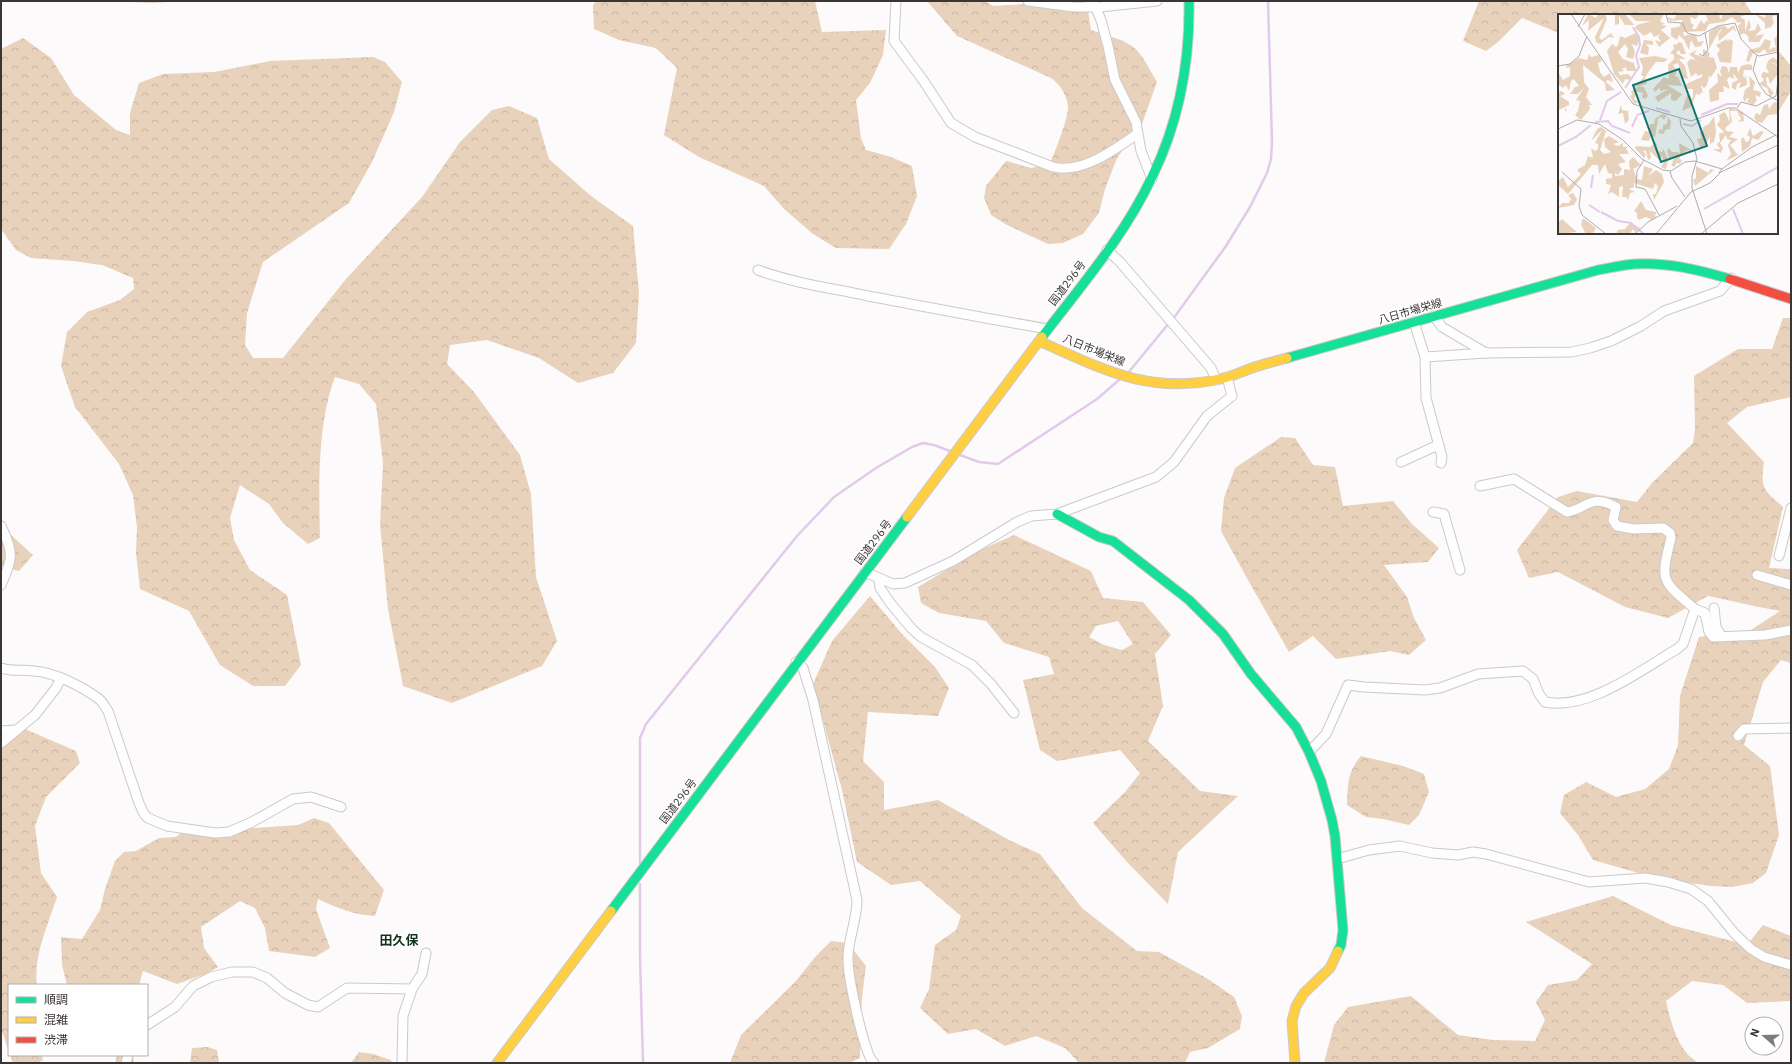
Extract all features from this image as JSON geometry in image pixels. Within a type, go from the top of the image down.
[{"type":"main road","name":"国道296号","points":[[497,1063],[796,662],[1107,250],[1132,212],[1152,179],[1169,138],[1184,80],[1189,36],[1189,1]]},
{"type":"main road","name":"八日市場栄線","points":[[1039,341],[1114,372],[1139,380],[1160,384],[1190,384],[1227,377],[1256,367],[1598,270],[1639,264],[1671,266],[1732,278],[1791,300]]},
{"type":"main road","points":[[1057,514],[1099,537],[1113,541],[1189,600],[1223,634],[1251,674],[1273,701],[1287,715],[1296,727],[1309,752],[1321,781],[1332,820],[1343,930],[1340,945],[1330,968],[1304,993],[1296,1006],[1292,1021],[1295,1063]]},
{"type":"street","points":[[896,1],[894,41],[923,80],[948,120],[957,128],[975,137],[1064,170],[1086,163],[1108,153],[1137,134]]},
{"type":"street","points":[[1028,1],[1074,7],[1092,3],[1158,1]]},
{"type":"street","points":[[1092,3],[1105,32],[1115,80],[1136,122],[1141,151],[1152,179]]},
{"type":"street","points":[[1107,250],[1120,262],[1211,368],[1216,380]]},
{"type":"street","points":[[758,270],[777,277],[813,285],[1048,329]]},
{"type":"street","points":[[1425,357],[1486,353],[1572,352],[1590,348],[1611,341],[1641,326],[1664,311],[1720,291],[1732,278]]},
{"type":"street","points":[[1434,316],[1442,327],[1486,353]]},
{"type":"street","points":[[1414,322],[1425,357],[1426,398],[1442,457],[1441,463]]},
{"type":"street","points":[[865,572],[893,584],[905,583],[953,561],[1017,522],[1031,516],[1057,514],[1156,477],[1164,472],[1174,462],[1207,416],[1232,396],[1227,377]]},
{"type":"street","points":[[1401,462],[1438,445]]},
{"type":"street","points":[[1480,486],[1514,479],[1567,512],[1572,511],[1584,504],[1606,502],[1616,507],[1613,520],[1617,526],[1634,529],[1663,528],[1667,530],[1671,538],[1664,567],[1664,576],[1673,590],[1695,609],[1705,613],[1711,636],[1722,637],[1765,635],[1791,630]]},
{"type":"street","points":[[1779,556],[1788,533],[1791,508]]},
{"type":"street","points":[[1433,512],[1444,514],[1460,570]]},
{"type":"street","points":[[1,526],[10,543],[11,556],[8,570],[1,586]]},
{"type":"street","points":[[1757,575],[1791,585]]},
{"type":"street","points":[[879,579],[880,588],[912,629],[921,637],[972,666],[991,684],[1014,713]]},
{"type":"street","points":[[1714,608],[1716,627],[1722,637]]},
{"type":"street","points":[[1309,752],[1326,734],[1348,685],[1425,690],[1440,688],[1478,674],[1523,671],[1534,679],[1539,694],[1545,702],[1557,704],[1575,702],[1603,693],[1677,649],[1683,644],[1695,609]]},
{"type":"street","points":[[796,662],[804,668],[813,700],[857,900],[857,911],[848,959],[865,1047],[870,1062]]},
{"type":"street","points":[[1,668],[10,671],[35,670],[61,678],[100,700],[108,711],[139,804],[144,814],[148,818],[167,826],[215,833],[230,832],[247,825],[293,799],[311,797],[341,807]]},
{"type":"street","points":[[1,743],[35,714],[56,688],[61,678]]},
{"type":"street","points":[[1738,736],[1744,729],[1791,728]]},
{"type":"street","points":[[1,731],[18,730]]},
{"type":"street","points":[[1337,859],[1369,850],[1400,846],[1432,853],[1458,855],[1473,852],[1486,854],[1589,882],[1645,878],[1668,882],[1691,889],[1708,901],[1735,934],[1751,949],[1764,957],[1791,965]]},
{"type":"street","points":[[402,1063],[403,1016],[412,989],[422,974],[426,953]]},
{"type":"street","points":[[148,1024],[176,1007],[193,986],[211,977],[232,972],[253,972],[267,978],[285,992],[308,1005],[318,1007],[347,988],[412,989]]},
{"type":"green space","points":[[105,1],[184,1],[153,3]]},
{"type":"green space","points":[[596,1],[815,1],[822,32],[886,30],[883,55],[870,83],[856,100],[861,138],[866,150],[891,157],[912,166],[917,196],[906,224],[889,249],[836,248],[813,234],[784,209],[764,186],[699,157],[664,135],[677,68],[656,48],[619,40],[594,29],[593,5]]},
{"type":"green space","points":[[927,1],[985,1],[993,6],[1026,4],[1088,11],[1091,30],[1127,43],[1136,49],[1143,58],[1157,82],[1142,124],[1117,158],[1105,189],[1099,213],[1083,234],[1063,243],[1048,244],[1007,225],[991,215],[984,198],[986,186],[1006,161],[1031,168],[1050,164],[1066,120],[1068,107],[1065,94],[1051,78],[957,36]]},
{"type":"green space","points":[[1479,1],[1744,1],[1752,14],[1558,14],[1558,33],[1522,18],[1498,42],[1486,51],[1463,41]]},
{"type":"green space","points":[[23,38],[51,58],[74,95],[116,130],[130,135],[130,113],[139,83],[163,74],[214,72],[270,61],[373,57],[385,62],[402,82],[394,112],[372,162],[349,203],[263,262],[247,313],[245,345],[253,358],[283,358],[346,279],[422,197],[460,142],[492,110],[509,106],[537,118],[549,159],[591,196],[633,226],[639,293],[636,343],[613,373],[578,383],[539,358],[487,340],[450,345],[447,364],[474,392],[520,455],[531,494],[536,577],[557,641],[542,666],[452,703],[403,686],[388,609],[380,525],[383,463],[376,404],[359,384],[335,377],[329,395],[325,415],[320,456],[320,538],[308,544],[283,523],[269,504],[240,485],[230,518],[234,540],[250,570],[287,595],[301,665],[285,686],[253,686],[220,665],[189,611],[140,589],[136,553],[137,527],[133,495],[119,464],[75,407],[61,366],[67,332],[87,312],[120,300],[134,289],[133,278],[102,265],[31,258],[16,250],[1,229],[1,49]]},
{"type":"green space","points":[[1778,50],[1791,66],[1791,91],[1778,112]]},
{"type":"green space","points":[[1783,318],[1791,318],[1791,397],[1747,407],[1727,423],[1764,462],[1763,484],[1771,497],[1783,507],[1769,568],[1791,569],[1791,663],[1781,660],[1763,682],[1744,745],[1770,766],[1779,835],[1766,873],[1753,883],[1732,887],[1711,886],[1656,878],[1593,860],[1578,835],[1560,813],[1564,795],[1586,782],[1616,797],[1645,789],[1669,769],[1678,745],[1680,696],[1699,637],[1751,630],[1780,611],[1708,596],[1668,618],[1625,607],[1558,572],[1529,578],[1517,550],[1558,497],[1577,491],[1637,502],[1652,483],[1693,443],[1695,429],[1694,376],[1738,349],[1772,349]]},
{"type":"green space","points":[[1281,437],[1295,438],[1313,465],[1335,467],[1343,506],[1393,501],[1412,524],[1439,548],[1428,562],[1384,565],[1407,597],[1414,618],[1426,640],[1409,655],[1390,651],[1336,659],[1313,636],[1289,652],[1221,531],[1224,498],[1235,468]]},
{"type":"green space","points":[[1,526],[33,555],[19,571],[1,566]]},
{"type":"green space","points":[[1014,535],[1091,571],[1103,598],[1143,602],[1171,635],[1155,654],[1163,706],[1148,741],[1200,791],[1238,796],[1178,852],[1168,904],[1127,862],[1093,823],[1125,792],[1140,773],[1120,750],[1057,761],[1040,750],[1023,680],[1054,674],[1049,657],[1004,643],[986,621],[939,613],[921,603],[918,587],[978,551]],"holes":[[[1118,621],[1133,644],[1122,650],[1104,645],[1089,637],[1096,626]]]},
{"type":"green space","points":[[870,596],[903,635],[935,667],[949,688],[938,716],[868,712],[863,761],[884,782],[884,810],[938,800],[1009,840],[1040,854],[1082,908],[1137,951],[1159,952],[1208,979],[1234,997],[1242,1016],[1240,1029],[1208,1048],[1190,1052],[1185,1063],[1079,1063],[1065,1048],[1036,1036],[1005,1046],[976,1029],[948,1034],[920,1008],[929,989],[935,945],[956,930],[961,916],[920,881],[891,885],[857,862],[842,790],[813,684],[832,641]]},
{"type":"green space","points":[[25,729],[76,751],[80,763],[46,797],[35,826],[41,873],[57,897],[39,952],[36,974],[37,984],[8,984],[8,1049],[1,1029],[1,744]]},
{"type":"green space","points":[[1361,756],[1403,766],[1424,774],[1429,792],[1419,815],[1409,825],[1366,817],[1347,805],[1349,779],[1356,762]]},
{"type":"green space","points":[[314,818],[329,823],[384,890],[375,916],[346,910],[318,899],[316,909],[330,948],[315,957],[269,951],[265,928],[255,908],[240,901],[201,927],[204,948],[218,967],[208,973],[177,984],[143,971],[139,984],[67,984],[62,965],[61,937],[82,939],[100,910],[105,889],[115,861],[124,852],[136,851],[159,838],[176,837],[191,825],[209,831],[298,825]]},
{"type":"green space","points":[[1613,896],[1671,925],[1747,945],[1763,925],[1791,936],[1791,1001],[1747,1003],[1723,985],[1692,981],[1666,1001],[1676,1036],[1686,1052],[1699,1063],[1324,1063],[1334,1025],[1348,1007],[1411,996],[1458,1035],[1493,1040],[1535,1041],[1545,1020],[1536,1002],[1548,985],[1577,980],[1592,964],[1526,922]]},
{"type":"green space","points":[[831,941],[848,943],[866,966],[862,997],[860,1058],[849,1063],[730,1063],[741,1035],[795,982],[816,956]]},
{"type":"green space","points":[[208,1047],[217,1050],[219,1063],[190,1063],[192,1048]]},
{"type":"green space","points":[[359,1052],[373,1054],[391,1060],[392,1063],[351,1063]]},
{"type":"green space","points":[[10,1056],[42,1056],[43,1060],[38,1063],[13,1063]]},
{"type":"green space","points":[[117,1056],[133,1056],[134,1063],[115,1063]]},
{"type":"waterway","points":[[1173,319],[1226,246],[1250,207],[1267,173],[1271,159],[1272,142],[1268,1]]},
{"type":"waterway","points":[[1128,373],[1169,323]]},
{"type":"waterway","points":[[960,455],[979,462],[998,464],[1097,399],[1119,380]]},
{"type":"waterway","points":[[640,863],[640,738],[646,724],[797,536],[834,497],[876,468],[912,447],[923,443],[934,445],[950,451]]},
{"type":"waterway","points":[[640,884],[640,957],[643,1063]]},
{"type":"traffic: fast","points":[[1042,337],[1116,240],[1152,177],[1169,135],[1181,91],[1185,69],[1189,24],[1189,1]]},
{"type":"traffic: fast","points":[[1287,358],[1598,270],[1635,264],[1659,264],[1695,270],[1730,279]]},
{"type":"traffic: fast","points":[[1057,514],[1099,537],[1113,541],[1189,600],[1223,634],[1251,674],[1296,727],[1309,752],[1321,781],[1332,820],[1335,836],[1343,930],[1341,945],[1338,951]]},
{"type":"traffic: fast","points":[[611,911],[907,517]]},
{"type":"traffic: slow","points":[[907,517],[1042,337]]},
{"type":"traffic: slow","points":[[1039,341],[1105,370],[1148,381],[1170,384],[1194,383],[1224,378],[1287,358]]},
{"type":"traffic: slow","points":[[497,1063],[611,911]]},
{"type":"traffic: slow","points":[[1295,1063],[1292,1021],[1296,1006],[1304,993],[1330,968],[1338,951]]},
{"type":"traffic: jam","points":[[1730,279],[1791,299]]},
{"type":"district","name":"田久保","points":[[399,940]]}]
